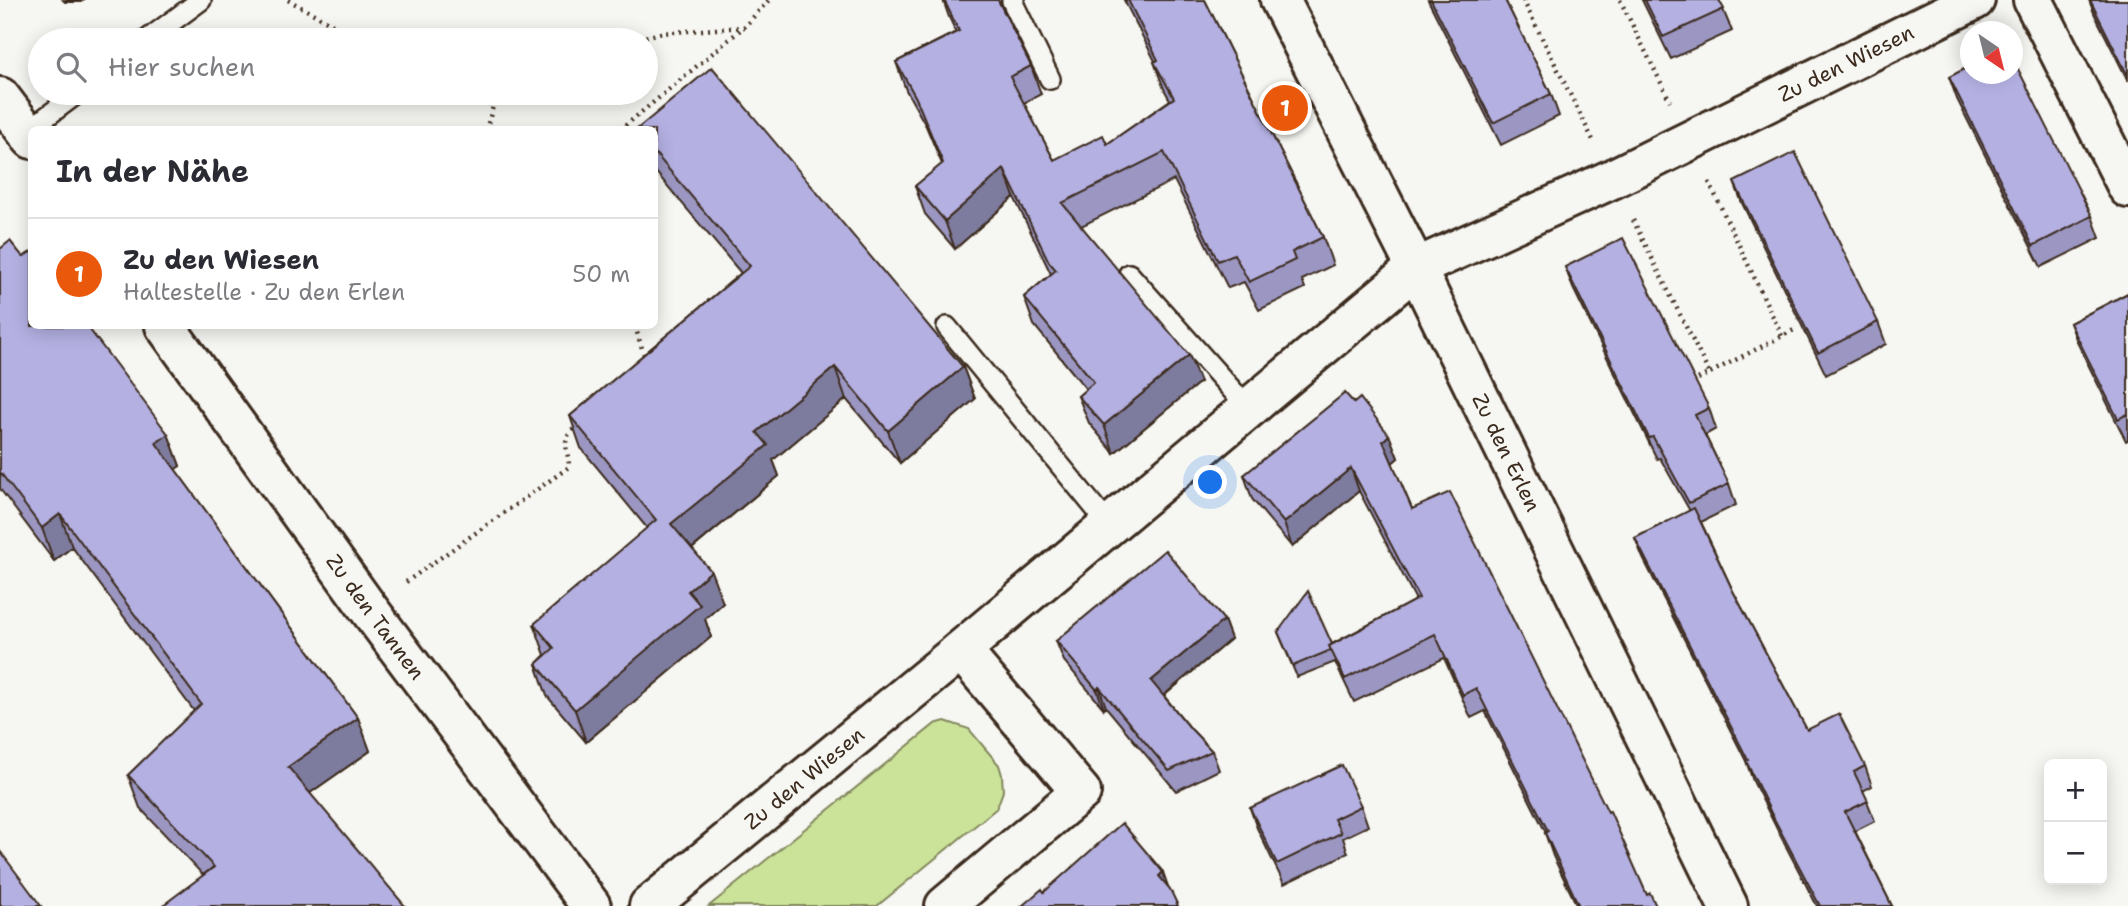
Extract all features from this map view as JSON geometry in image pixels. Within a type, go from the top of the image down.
[{"type":"street","name":"Zu den Erlen","points":[[1280,0],[1416,268],[1728,906]]},
{"type":"street","name":"Zu den Wiesen","points":[[649,906],[961,650],[1416,268],[1612,179],[1975,0]]},
{"type":"street","points":[[2033,0],[2128,188]]},
{"type":"street","points":[[0,97],[28,134]]},
{"type":"street","name":"Zu den Tannen","points":[[167,329],[368,608],[591,906]]},
{"type":"street","points":[[945,906],[1081,792],[961,650]]},
{"type":"lane","points":[[163,28],[201,0]]},
{"type":"lane","points":[[1014,0],[1012,1],[1050,79]]},
{"type":"lane","points":[[40,126],[64,105]]},
{"type":"lane","points":[[1129,274],[1249,409]]},
{"type":"lane","points":[[947,327],[1110,525]]},
{"type":"path","points":[[288,0],[340,28]]},
{"type":"path","points":[[658,98],[744,27],[769,0]]},
{"type":"path","points":[[1620,0],[1782,336]]},
{"type":"path","points":[[658,34],[744,27]]},
{"type":"path","points":[[487,126],[493,105]]},
{"type":"path","points":[[625,126],[650,105]]},
{"type":"path","points":[[636,329],[648,366]]},
{"type":"path","points":[[1698,379],[1796,329]]},
{"type":"path","points":[[368,608],[569,467],[565,444],[572,430],[582,422]]},
{"type":"green space","points":[[945,721],[969,729],[999,765],[1003,791],[997,808],[877,906],[709,906],[935,724]]},
{"type":"building","points":[[944,0],[998,0],[1031,66],[1010,77],[1054,160],[1103,135],[1107,144],[1174,98],[1154,62],[1158,60],[1128,0],[1205,0],[1323,237],[1292,252],[1295,260],[1249,282],[1234,254],[1218,261],[1164,152],[1062,203],[1189,355],[1104,425],[1078,396],[1094,382],[1024,297],[1056,270],[1049,262],[1004,169],[945,221],[915,186],[943,163],[916,98],[896,62],[959,31]]},
{"type":"building","points":[[1431,0],[1505,0],[1551,94],[1493,123]]},
{"type":"building","points":[[1645,0],[1719,0],[1724,9],[1663,37]]},
{"type":"building","points":[[2090,0],[2128,0],[2128,76]]},
{"type":"building","points":[[712,67],[963,367],[888,431],[835,367],[757,432],[768,445],[671,524],[711,571],[688,591],[700,605],[575,710],[536,664],[554,648],[534,624],[656,520],[570,416],[750,266],[658,157],[658,126],[641,126]]},
{"type":"building","points":[[1960,71],[1960,84],[2023,84],[2023,79],[2092,216],[2033,246],[1949,77]]},
{"type":"building","points":[[1795,152],[1878,322],[1818,353],[1734,182]]},
{"type":"building","points":[[1623,238],[1709,408],[1695,415],[1729,484],[1689,503],[1653,437],[1649,438],[1565,267]]},
{"type":"building","points":[[10,241],[23,257],[28,254],[28,329],[89,329],[168,434],[156,443],[358,718],[288,767],[405,906],[162,906],[214,867],[128,775],[201,704],[60,514],[42,528],[0,472],[0,249]]},
{"type":"building","points":[[2128,293],[2128,414],[2118,419],[2070,323]]},
{"type":"building","points":[[1345,393],[1354,403],[1360,398],[1389,435],[1383,441],[1412,509],[1450,492],[1608,812],[1610,811],[1647,895],[1650,893],[1656,906],[1579,906],[1545,833],[1548,831],[1476,688],[1463,695],[1435,634],[1345,679],[1329,646],[1419,598],[1351,468],[1284,523],[1244,475]]},
{"type":"building","points":[[1694,508],[1733,591],[1807,730],[1839,714],[1865,766],[1854,772],[1868,801],[1845,812],[1892,906],[1820,906],[1771,813],[1746,761],[1748,760],[1635,538]]},
{"type":"building","points":[[1165,550],[1224,620],[1151,681],[1212,751],[1169,771],[1099,687],[1097,690],[1056,641]]},
{"type":"building","points":[[1308,591],[1332,644],[1329,646],[1331,650],[1293,666],[1278,632]]},
{"type":"building","points":[[1342,765],[1361,806],[1334,819],[1341,833],[1277,864],[1250,808]]},
{"type":"building","points":[[1122,823],[1163,872],[1159,876],[1170,889],[1178,906],[1022,906],[1042,889],[1044,892]]},
{"type":"building","points":[[0,851],[41,906],[0,906]]},
{"type":"place","name":"Zu den Wiesen","points":[[1285,108]]}]
